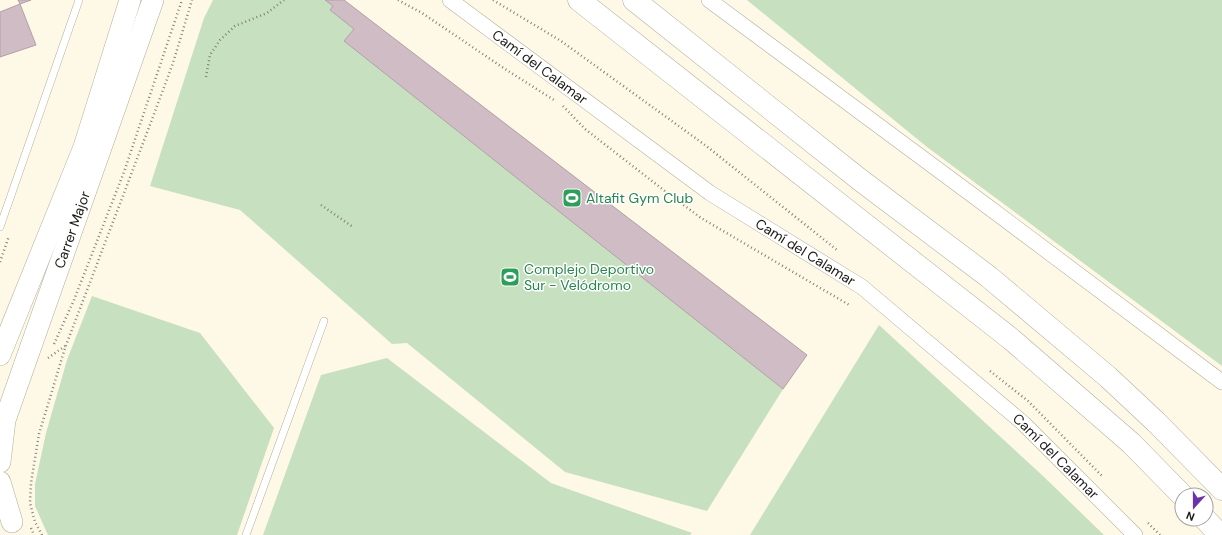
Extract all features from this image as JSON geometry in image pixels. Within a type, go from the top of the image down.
[{"type":"highway","points":[[579,0],[1011,339],[1131,443],[1174,487]]},
{"type":"highway","points":[[634,0],[859,179],[989,277],[1108,377],[1156,422],[1222,489]]},
{"type":"highway","points":[[1212,527],[1220,535]]},
{"type":"main road","name":"Carrer Major","points":[[0,355],[84,147],[130,0]]},
{"type":"main road","name":"Carrer Major","points":[[0,462],[5,420],[153,0]]},
{"type":"main road","points":[[0,482],[14,522]]},
{"type":"street","name":"Camí del Calamar","points":[[450,0],[710,193],[862,287],[1024,422],[1135,535]]},
{"type":"street","points":[[709,0],[977,198],[1222,382]]},
{"type":"lane","points":[[0,228],[79,0]]},
{"type":"lane","points":[[246,535],[324,321]]},
{"type":"path","points":[[47,358],[74,300],[124,172],[182,0]]},
{"type":"path","points":[[42,535],[35,522],[30,503],[31,483],[39,434],[65,348],[173,63],[192,0]]},
{"type":"path","points":[[206,77],[210,55],[220,40],[235,26],[267,13],[284,0]]},
{"type":"path","points":[[398,0],[422,13],[555,101]]},
{"type":"path","points":[[562,105],[585,129],[701,218],[851,306]]},
{"type":"path","points":[[321,205],[353,228]]},
{"type":"path","points":[[14,522],[34,535]]},
{"type":"green space","name":"Complejo Deportivo Sur - Velódromo","points":[[213,0],[344,0],[807,355],[783,389],[707,511],[565,472],[407,343],[392,344],[240,210],[150,186],[204,18]]},
{"type":"green space","points":[[747,0],[1222,0],[1222,366],[927,147]]},
{"type":"green space","points":[[92,296],[200,333],[274,428],[237,535],[48,535],[35,506],[35,484],[46,433],[67,360]]},
{"type":"green space","points":[[879,325],[1043,476],[1104,535],[750,535]]},
{"type":"green space","points":[[387,358],[551,483],[692,533],[690,535],[263,535],[321,375]]},
{"type":"building","points":[[18,0],[31,0],[20,4]]},
{"type":"building","name":"Altafit Gym Club","points":[[325,0],[344,0],[807,355],[783,389],[344,41],[354,29],[330,10],[333,6]]},
{"type":"building","points":[[20,4],[36,45],[0,57],[0,12]]},
{"type":"place","name":"Altafit Gym Club","points":[[572,198]]},
{"type":"place","name":"Complejo Deportivo Sur - Velódromo","points":[[510,277]]}]
